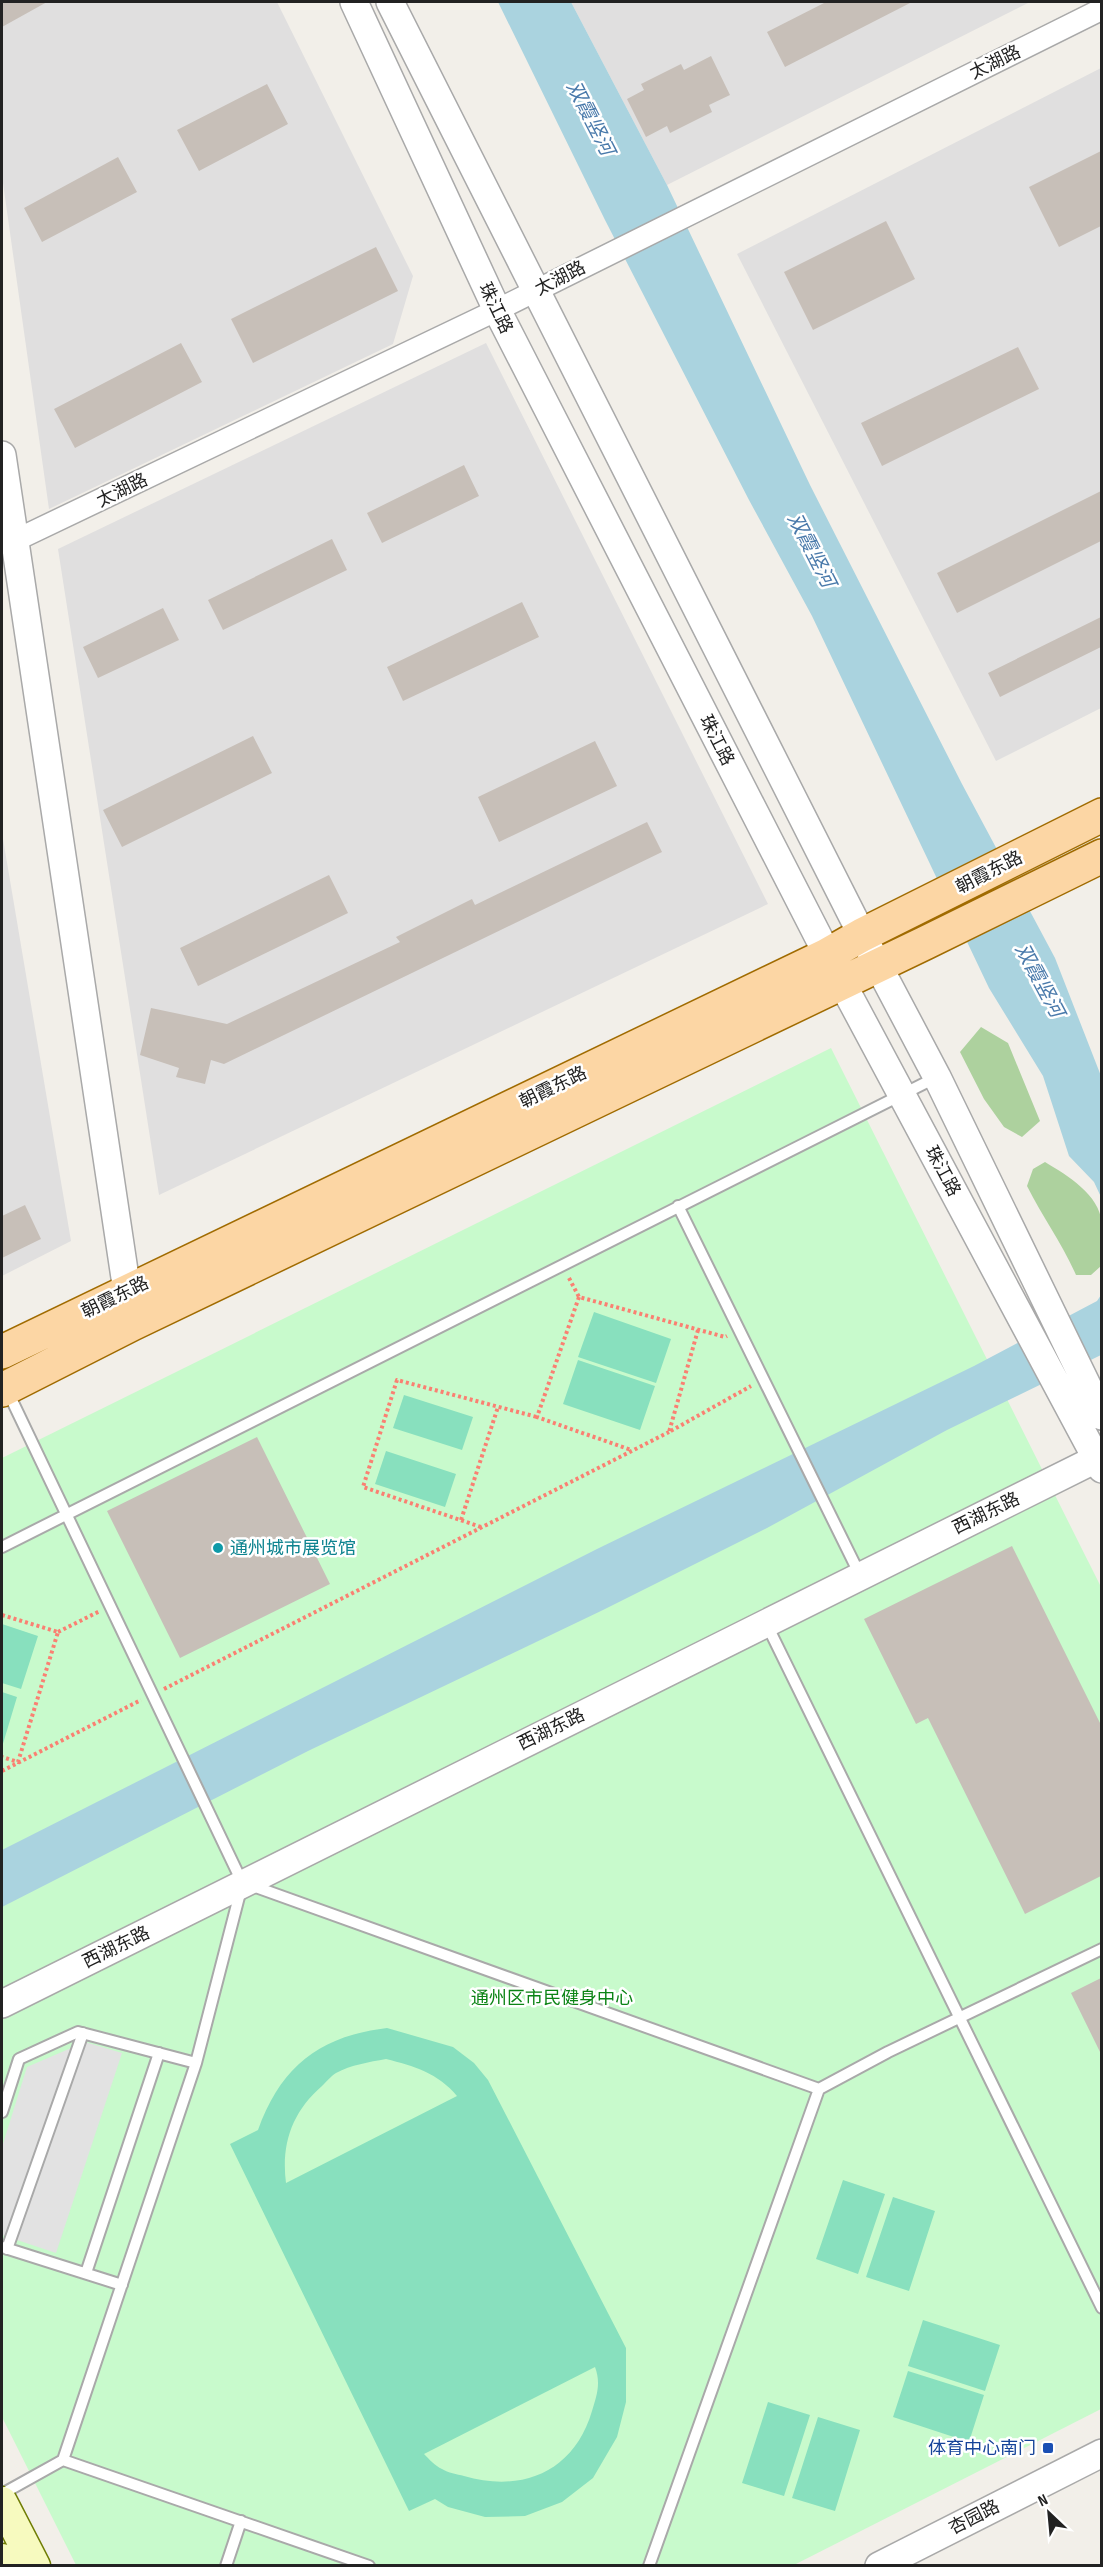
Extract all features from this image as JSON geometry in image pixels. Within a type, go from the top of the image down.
[{"type":"main road","name":"朝霞东路","points":[[4,1389],[835,969],[861,935],[1101,815]]},
{"type":"main road","name":"朝霞东路","points":[[2,1352],[126,1292],[835,969],[878,966],[1101,856]]},
{"type":"main road","points":[[2,2502],[35,2565]]},
{"type":"main road","points":[[2,2559],[5,2565]]},
{"type":"street","name":"珠江路","points":[[354,2],[497,310],[835,969],[1059,1390],[1100,1461]]},
{"type":"street","name":"珠江路","points":[[390,2],[861,935],[937,1077],[1101,1416]]},
{"type":"street","name":"太湖路","points":[[14,541],[497,310],[1101,9]]},
{"type":"street","points":[[2,455],[132,1324]]},
{"type":"street","name":"西湖东路","points":[[2,2004],[860,1575],[1100,1461]]},
{"type":"street","name":"杏园路","points":[[879,2565],[1101,2453]]},
{"type":"lane","points":[[2,1546],[563,1267],[678,1206],[937,1077]]},
{"type":"lane","points":[[678,1206],[860,1575]]},
{"type":"lane","points":[[2,2494],[63,2460],[196,2063],[242,1882],[210,1811],[4,1389]]},
{"type":"lane","points":[[766,1623],[1101,2308]]},
{"type":"lane","points":[[242,1882],[819,2089]]},
{"type":"lane","points":[[650,2565],[819,2089],[1101,1948]]},
{"type":"lane","points":[[2,2112],[19,2059],[78,2032],[196,2063]]},
{"type":"lane","points":[[83,2034],[4,2248],[122,2285]]},
{"type":"lane","points":[[86,2273],[159,2053]]},
{"type":"lane","points":[[63,2460],[369,2565]]},
{"type":"lane","points":[[226,2565],[241,2521]]},
{"type":"path","points":[[563,1267],[579,1297],[725,1337],[739,1326]]},
{"type":"path","points":[[537,1417],[579,1297]]},
{"type":"path","points":[[669,1432],[698,1330]]},
{"type":"path","points":[[482,1527],[363,1486],[397,1380],[537,1417],[632,1450]]},
{"type":"path","points":[[2,1771],[669,1432],[764,1380]]},
{"type":"path","points":[[461,1520],[498,1407]]},
{"type":"path","points":[[2,1615],[58,1632],[111,1606]]},
{"type":"path","points":[[18,1762],[58,1632]]},
{"type":"path","points":[[2,1757],[18,1762]]},
{"type":"shaded area","points":[[2,2],[277,2],[413,276],[393,344],[49,509],[2,176]]},
{"type":"shaded area","points":[[571,2],[1030,2],[667,185]]},
{"type":"shaded area","points":[[1101,68],[1101,708],[996,761],[737,254]]},
{"type":"shaded area","points":[[486,343],[768,904],[159,1195],[58,549]]},
{"type":"shaded area","points":[[2,833],[71,1241],[2,1276]]},
{"type":"shaded area","points":[[85,2042],[122,2053],[56,2253],[2,2235],[2,2147],[27,2067]]},
{"type":"green space","points":[[981,1027],[1008,1043],[1040,1121],[1022,1137],[1004,1127],[984,1099],[960,1052]]},
{"type":"green space","name":"通州区市民健身中心","points":[[831,1048],[1101,1587],[1101,2409],[792,2566],[76,2565],[2,2417],[2,1458]]},
{"type":"green space","points":[[1045,1162],[1081,1187],[1095,1203],[1100,1213],[1102,1223],[1101,1266],[1091,1275],[1076,1275],[1027,1186],[1033,1169]]},
{"type":"green space","points":[[594,1312],[671,1339],[656,1383],[578,1357]]},
{"type":"green space","points":[[578,1360],[655,1386],[640,1430],[563,1404]]},
{"type":"green space","points":[[404,1395],[473,1417],[462,1450],[393,1428]]},
{"type":"green space","points":[[386,1451],[456,1474],[445,1507],[375,1484]]},
{"type":"green space","points":[[2,1624],[38,1636],[21,1689],[2,1683]]},
{"type":"green space","points":[[2,1692],[17,1697],[2,1747]]},
{"type":"green space","points":[[387,2028],[453,2047],[474,2063],[488,2080],[626,2348],[626,2402],[617,2437],[593,2478],[562,2502],[525,2516],[485,2517],[448,2507],[435,2499],[409,2511],[230,2144],[258,2130],[278,2088],[306,2058],[342,2038]],"holes":[[[386,2059],[406,2064],[434,2076],[457,2096],[286,2183],[287,2142],[303,2107],[336,2073],[354,2066]],[[595,2367],[598,2378],[597,2394],[584,2432],[573,2449],[559,2463],[543,2473],[506,2482],[485,2481],[447,2472],[424,2454]]]},
{"type":"green space","points":[[843,2180],[885,2194],[858,2274],[816,2259]]},
{"type":"green space","points":[[893,2197],[935,2211],[909,2291],[866,2277]]},
{"type":"green space","points":[[923,2320],[1000,2345],[985,2391],[908,2366]]},
{"type":"green space","points":[[908,2371],[984,2395],[969,2442],[893,2417]]},
{"type":"green space","points":[[768,2402],[810,2415],[784,2496],[742,2483]]},
{"type":"green space","points":[[818,2417],[860,2430],[835,2511],[792,2498]]},
{"type":"water","name":"双霞竖河","points":[[498,2],[571,2],[667,185],[810,485],[962,784],[1055,958],[1101,1076],[1101,1197],[1094,1182],[1069,1156],[1043,1076],[989,988],[812,616],[749,500],[605,220]]},
{"type":"water","points":[[1101,1295],[1101,1355],[947,1430],[767,1528],[603,1610],[308,1751],[2,1907],[2,1850],[597,1549],[974,1366],[1097,1301]]},
{"type":"building","points":[[2,2],[47,2],[2,27]]},
{"type":"building","points":[[826,2],[912,2],[785,67],[767,32]]},
{"type":"building","points":[[711,56],[730,95],[709,105],[712,112],[670,133],[667,126],[646,137],[627,99],[644,90],[641,84],[681,64],[684,70]]},
{"type":"building","points":[[267,84],[288,124],[199,171],[177,130]]},
{"type":"building","points":[[1101,151],[1101,226],[1059,247],[1029,187]]},
{"type":"building","points":[[118,157],[137,192],[42,242],[24,208]]},
{"type":"building","points":[[886,221],[915,279],[813,330],[784,272]]},
{"type":"building","points":[[376,247],[398,291],[253,363],[231,319]]},
{"type":"building","points":[[181,343],[202,382],[75,448],[54,409]]},
{"type":"building","points":[[1018,347],[1039,389],[882,466],[861,423]]},
{"type":"building","points":[[464,465],[479,496],[382,543],[367,513]]},
{"type":"building","points":[[1101,491],[1101,541],[957,613],[937,573]]},
{"type":"building","points":[[332,539],[347,570],[223,630],[208,600]]},
{"type":"building","points":[[522,602],[539,637],[403,701],[387,667]]},
{"type":"building","points":[[163,608],[179,640],[98,678],[83,647]]},
{"type":"building","points":[[1101,617],[1101,647],[1000,697],[988,673]]},
{"type":"building","points":[[253,736],[272,773],[122,847],[103,810]]},
{"type":"building","points":[[595,741],[617,786],[499,842],[478,797]]},
{"type":"building","points":[[647,822],[662,852],[224,1064],[211,1060],[205,1084],[176,1077],[179,1068],[140,1055],[151,1008],[227,1024],[400,942],[396,937],[472,899],[475,905]]},
{"type":"building","points":[[329,875],[348,913],[198,986],[180,948]]},
{"type":"building","points":[[25,1205],[41,1239],[2,1258],[2,1216]]},
{"type":"building","name":"通州城市展览馆","points":[[257,1437],[330,1584],[180,1658],[107,1511]]},
{"type":"building","points":[[1012,1546],[1101,1725],[1101,1876],[1025,1914],[928,1718],[916,1724],[864,1619]]},
{"type":"building","points":[[1101,1978],[1101,2054],[1071,1993]]},
{"type":"place","name":"通州城市展览馆","points":[[218,1548]]},
{"type":"place","name":"体育中心南门","points":[[1048,2448]]}]
